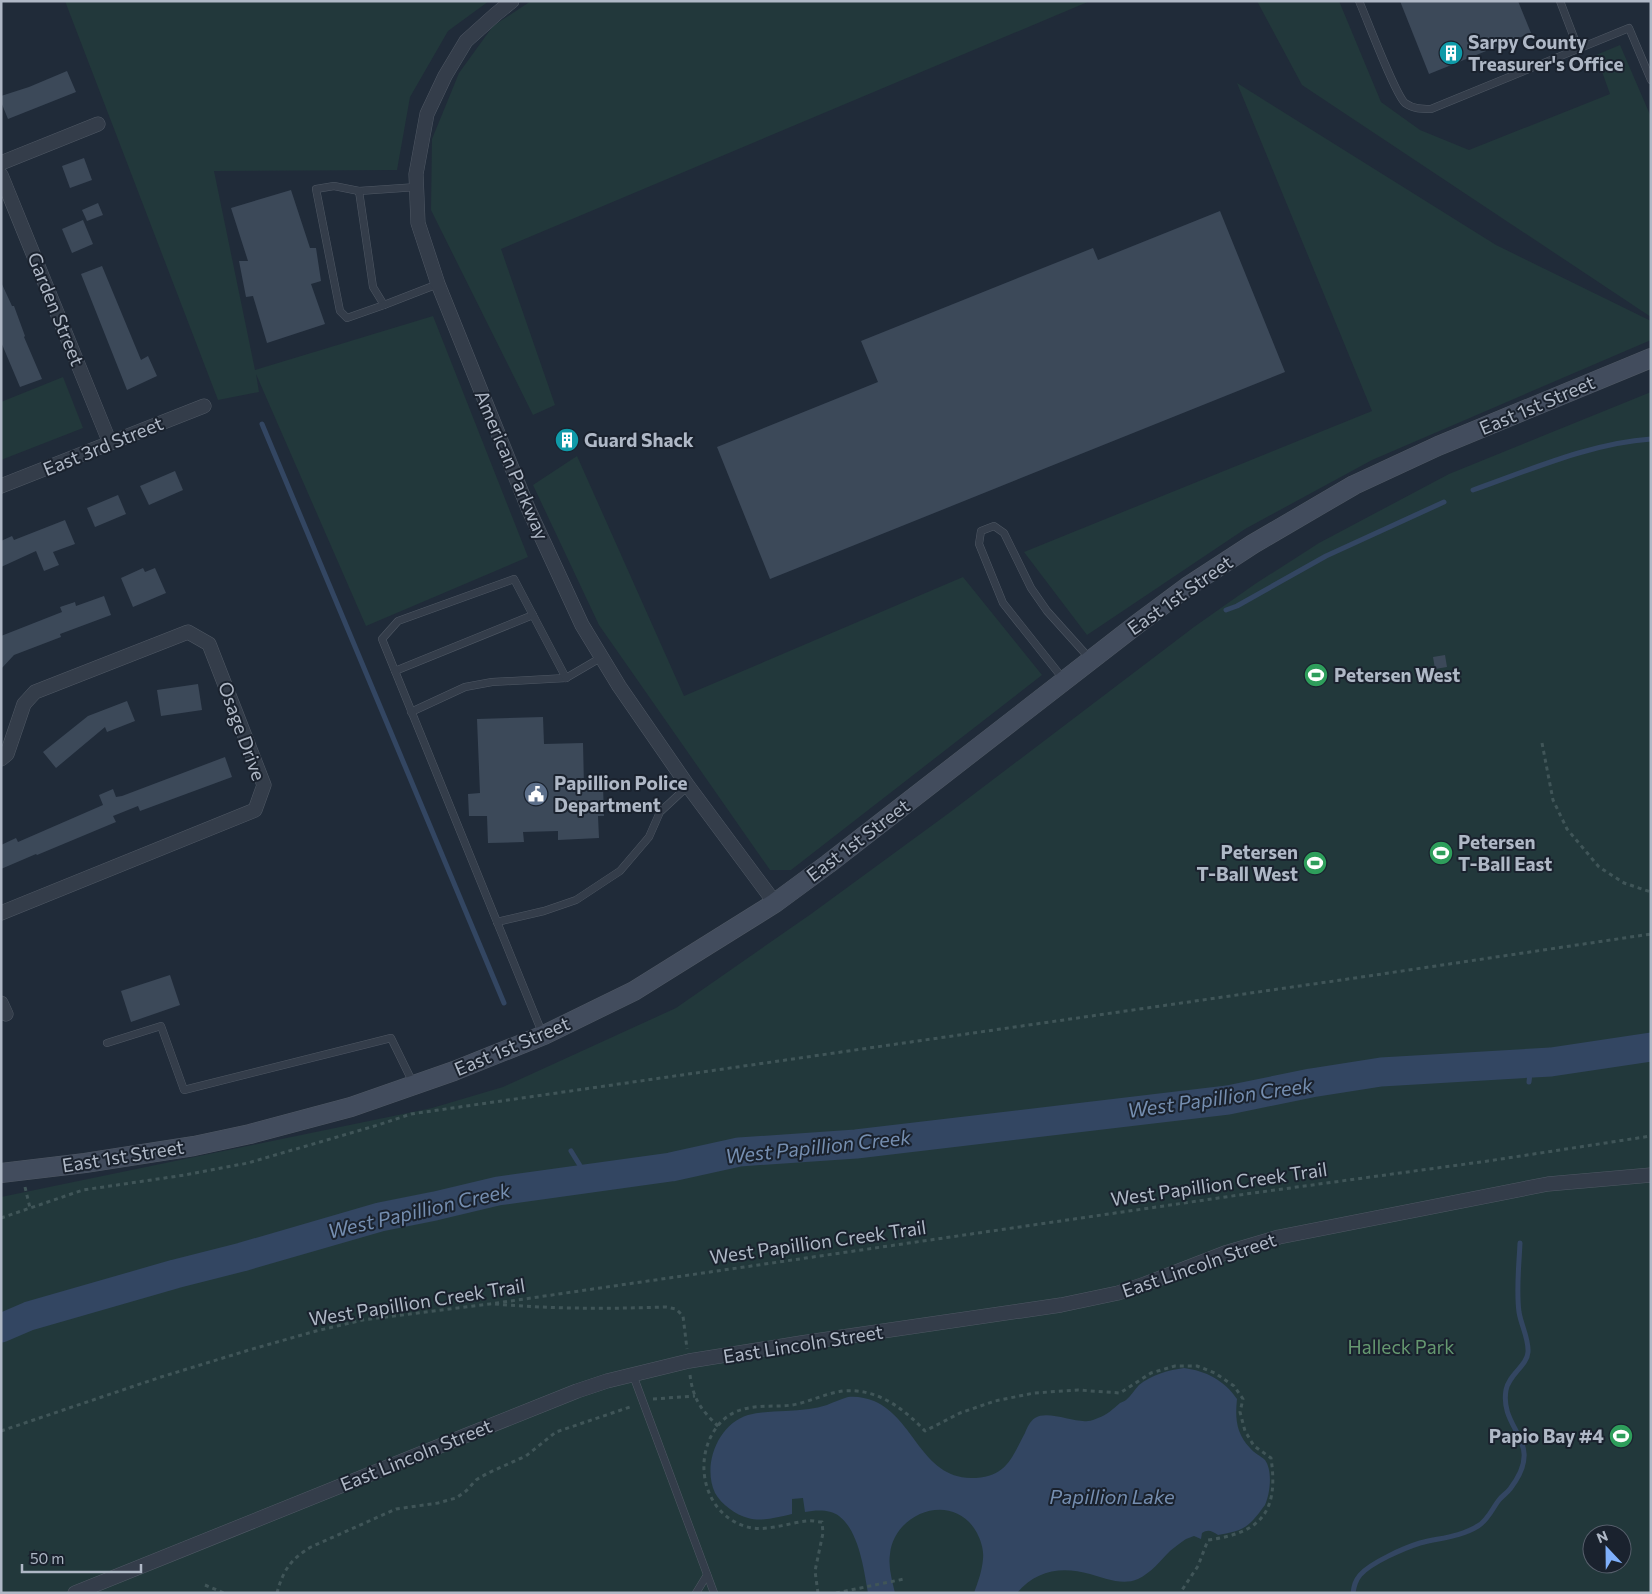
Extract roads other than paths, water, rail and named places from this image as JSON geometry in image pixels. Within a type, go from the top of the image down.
[{"type":"main road","name":"East 1st Street","points":[[1,1173],[85,1163],[194,1146],[351,1107],[414,1086],[544,1035],[634,991],[776,903],[1136,625],[1187,587],[1253,544],[1354,485],[1431,450],[1651,358]]},
{"type":"street","name":"American Parkway","points":[[512,1],[466,41],[445,76],[427,114],[416,174],[418,223],[438,284],[528,508],[582,625],[619,686],[688,786],[776,903]]},
{"type":"street","points":[[1,163],[98,124]]},
{"type":"street","name":"Garden Street","points":[[1,175],[110,443]]},
{"type":"street","name":"East 3rd Street","points":[[1,486],[204,406]]},
{"type":"street","name":"Osage Drive","points":[[1,759],[7,754],[24,704],[35,692],[188,632],[209,644],[264,785],[255,810],[1,913]]},
{"type":"street","name":"East Lincoln Street","points":[[75,1593],[577,1391],[608,1381],[689,1362],[801,1343],[1092,1299],[1145,1284],[1225,1253],[1279,1236],[1557,1183],[1651,1175]]},
{"type":"lane","points":[[1359,1],[1395,85],[1405,102],[1419,109],[1431,109],[1629,28],[1651,80]]},
{"type":"lane","points":[[1560,1],[1578,48]]},
{"type":"lane","points":[[417,187],[359,191],[334,186],[316,189],[340,311],[347,318],[438,284]]},
{"type":"lane","points":[[359,191],[373,288],[384,305]]},
{"type":"lane","points":[[1064,680],[1003,603],[980,544],[981,531],[994,526],[1004,533],[1031,588],[1046,611],[1091,661]]},
{"type":"lane","points":[[544,1035],[382,639],[398,621],[514,579],[566,678]]},
{"type":"lane","points":[[395,671],[533,615]]},
{"type":"lane","points":[[411,712],[465,687],[492,682],[566,678],[602,657]]},
{"type":"lane","points":[[498,922],[544,911],[576,900],[620,871],[649,837],[660,812],[688,786]]},
{"type":"lane","points":[[107,1043],[161,1026],[184,1090],[391,1038],[414,1086]]},
{"type":"lane","points":[[633,1375],[714,1593]]},
{"type":"lane","points":[[696,1593],[707,1575]]},
{"type":"water","name":"Papillion Lake","points":[[1184,1368],[1200,1371],[1214,1378],[1232,1392],[1237,1399],[1236,1413],[1239,1431],[1245,1442],[1268,1465],[1270,1482],[1268,1495],[1265,1505],[1247,1526],[1218,1535],[1206,1531],[1202,1533],[1201,1539],[1194,1536],[1186,1539],[1147,1573],[1132,1581],[1120,1582],[1080,1572],[1060,1570],[1032,1579],[1017,1593],[974,1593],[983,1559],[980,1539],[967,1520],[954,1512],[940,1510],[926,1512],[913,1518],[902,1527],[894,1539],[890,1554],[890,1564],[895,1593],[868,1593],[860,1551],[851,1531],[839,1516],[827,1511],[805,1512],[803,1498],[792,1499],[792,1514],[764,1519],[743,1517],[721,1501],[715,1493],[711,1482],[710,1470],[715,1447],[728,1427],[737,1420],[756,1413],[818,1407],[851,1397],[871,1400],[888,1409],[929,1458],[941,1468],[954,1475],[971,1478],[992,1475],[1000,1471],[1011,1459],[1029,1425],[1035,1418],[1047,1415],[1082,1421],[1092,1420],[1110,1412],[1149,1378]]},
{"type":"waterway","points":[[262,424],[504,1003]]},
{"type":"waterway","points":[[1473,490],[1561,458],[1606,446],[1651,439]]},
{"type":"waterway","points":[[1226,610],[1237,606],[1326,556],[1444,502]]},
{"type":"waterway","name":"West Papillion Creek","points":[[1,1328],[29,1316],[380,1217],[498,1191],[671,1167],[739,1152],[856,1144],[1228,1100],[1311,1083],[1381,1072],[1551,1062],[1651,1047]]},
{"type":"waterway","points":[[1529,1082],[1531,1064]]},
{"type":"waterway","points":[[571,1151],[587,1177]]},
{"type":"waterway","points":[[1353,1593],[1360,1575],[1379,1561],[1413,1545],[1464,1533],[1481,1524],[1510,1489],[1520,1473],[1524,1459],[1523,1447],[1509,1416],[1506,1404],[1508,1384],[1525,1362],[1528,1352],[1518,1303],[1520,1243]]},
{"type":"place","name":"Sarpy County Treasurer's Office","points":[[1451,53]]},
{"type":"place","name":"Guard Shack","points":[[567,440]]},
{"type":"place","name":"Petersen West","points":[[1316,675]]},
{"type":"place","name":"Papillion Police Department","points":[[536,794]]},
{"type":"place","name":"Petersen T-Ball East","points":[[1441,853]]},
{"type":"place","name":"Petersen T-Ball West","points":[[1315,863]]},
{"type":"place","name":"Papio Bay #4","points":[[1621,1436]]},
{"type":"park label","name":"Halleck Park","points":[[1401,1347]]}]
